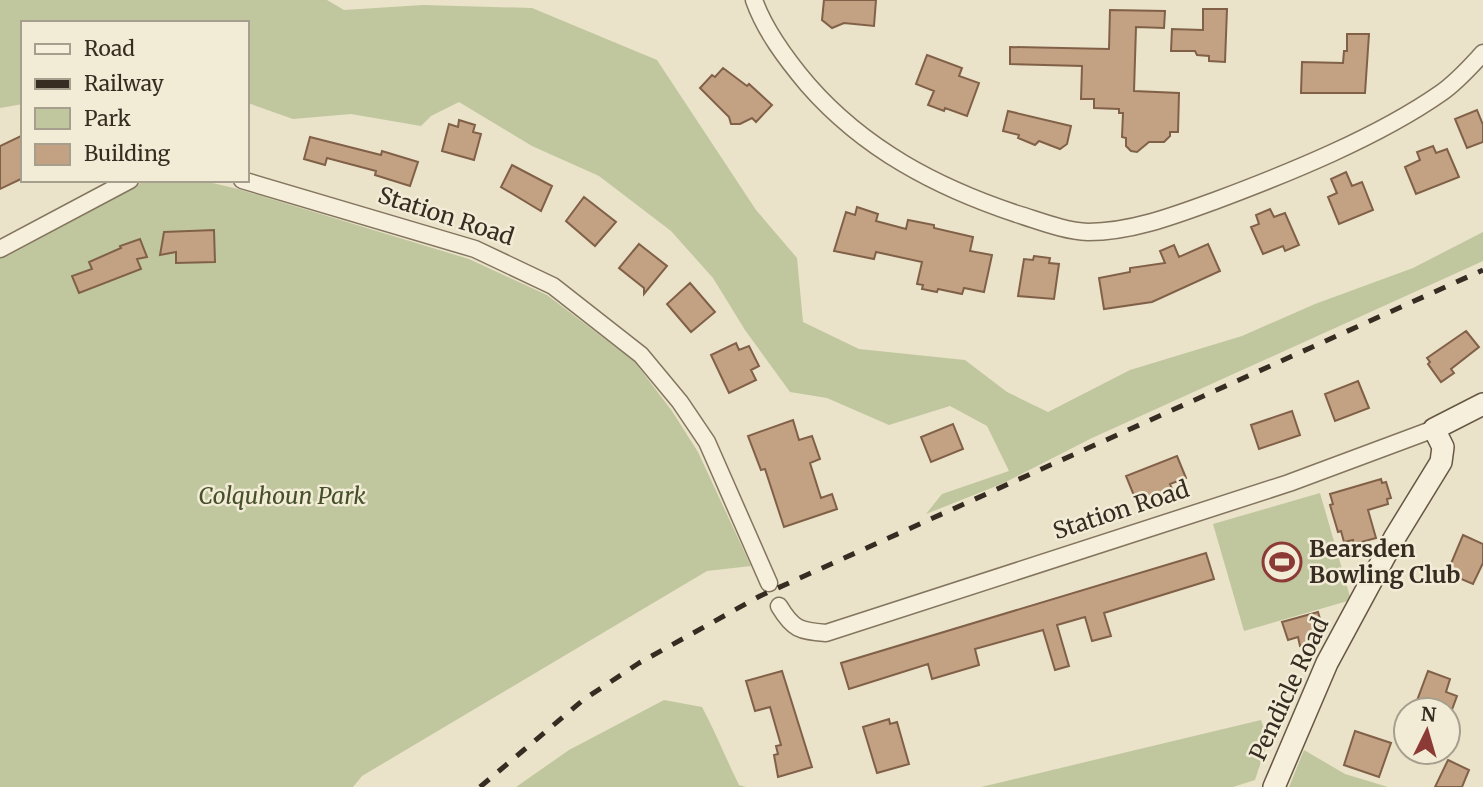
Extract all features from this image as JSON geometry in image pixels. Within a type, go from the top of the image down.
[{"type":"street","points":[[754,0],[770,34],[794,69],[849,127],[889,156],[937,183],[990,205],[1054,226],[1086,232],[1133,227],[1188,211],[1264,183],[1402,116],[1442,92],[1483,53]]},
{"type":"street","points":[[0,249],[126,182]]},
{"type":"street","name":"Station Road","points":[[248,182],[475,249],[553,286],[641,355],[680,402],[707,442],[769,583]]},
{"type":"street","name":"Station Road","points":[[779,606],[788,621],[801,631],[826,634],[1289,483],[1434,429],[1483,404]]},
{"type":"street","name":"Pendicle Road","points":[[1273,787],[1327,663],[1395,537],[1441,462],[1443,447],[1434,429]]},
{"type":"green space","points":[[0,0],[327,0],[344,10],[423,5],[532,8],[657,60],[756,210],[797,258],[803,322],[859,349],[965,360],[1007,392],[1048,412],[1130,370],[1242,336],[1315,304],[1413,268],[1483,232],[1483,261],[1092,438],[1004,483],[926,514],[942,494],[1009,471],[987,426],[950,406],[889,425],[827,398],[790,392],[745,330],[713,278],[671,231],[599,176],[532,146],[459,102],[431,116],[421,126],[351,114],[293,119],[248,103],[248,21],[21,21],[21,104],[0,108]]},
{"type":"green space","name":"Colquhoun Park","points":[[142,182],[208,182],[469,259],[547,295],[634,361],[672,411],[698,452],[751,566],[707,571],[362,776],[353,787],[0,787],[0,258]]},
{"type":"green space","name":"Bearsden Bowling Club","points":[[1320,493],[1351,600],[1244,631],[1213,524]]},
{"type":"green space","points":[[664,700],[702,707],[739,785],[746,787],[516,787],[569,750]]},
{"type":"green space","points":[[1261,720],[1268,740],[1255,780],[1233,787],[981,787]]},
{"type":"green space","points":[[1304,750],[1345,774],[1388,787],[1289,787]]},
{"type":"building","points":[[824,0],[876,0],[874,26],[844,23],[832,28],[822,20]]},
{"type":"building","points":[[1203,9],[1227,9],[1225,62],[1209,61],[1209,56],[1197,55],[1195,51],[1171,51],[1172,29],[1203,30]]},
{"type":"building","points":[[1110,10],[1165,11],[1164,28],[1136,27],[1134,91],[1179,93],[1178,132],[1170,132],[1164,142],[1149,142],[1137,152],[1126,146],[1126,138],[1122,137],[1123,113],[1119,113],[1119,109],[1094,108],[1094,99],[1081,99],[1082,66],[1010,64],[1010,47],[1109,49]]},
{"type":"building","points":[[1347,34],[1369,34],[1365,93],[1301,93],[1302,62],[1343,63],[1344,51],[1347,51]]},
{"type":"building","points":[[927,55],[962,68],[959,76],[979,83],[967,116],[928,105],[934,91],[916,84]]},
{"type":"building","points":[[723,68],[747,86],[749,84],[772,105],[756,122],[752,118],[740,124],[731,124],[729,117],[700,88]]},
{"type":"building","points":[[1477,110],[1483,125],[1483,142],[1467,148],[1455,119]]},
{"type":"building","points":[[1008,111],[1071,126],[1067,144],[1060,149],[1039,141],[1035,145],[1018,138],[1019,135],[1003,131]]},
{"type":"building","points":[[459,120],[475,125],[473,132],[481,134],[474,160],[442,151],[449,124],[458,127]]},
{"type":"building","points":[[21,136],[21,179],[0,189],[0,146]]},
{"type":"building","points":[[310,137],[381,155],[382,151],[418,162],[410,186],[375,175],[376,171],[327,158],[325,165],[304,159]]},
{"type":"building","points":[[1433,146],[1436,153],[1447,149],[1459,177],[1416,194],[1405,167],[1420,160],[1417,152]]},
{"type":"building","points":[[512,165],[552,186],[541,211],[501,187]]},
{"type":"building","points":[[1346,172],[1352,186],[1362,182],[1373,210],[1339,224],[1328,197],[1337,193],[1331,179]]},
{"type":"building","points":[[584,197],[616,222],[595,246],[566,221]]},
{"type":"building","points":[[857,207],[878,214],[876,221],[906,229],[908,220],[973,237],[970,251],[992,255],[984,292],[964,288],[962,294],[922,289],[923,285],[917,284],[922,262],[876,252],[874,259],[834,251],[846,212],[855,215]]},
{"type":"building","points":[[1270,209],[1274,217],[1285,213],[1299,245],[1285,251],[1283,246],[1263,254],[1251,227],[1259,224],[1256,215]]},
{"type":"building","points":[[214,230],[215,262],[176,263],[176,252],[160,255],[164,232]]},
{"type":"building","points":[[140,239],[147,257],[137,259],[141,269],[79,293],[72,276],[92,269],[89,262]]},
{"type":"building","points":[[639,244],[667,266],[644,294],[644,288],[619,268]]},
{"type":"building","points":[[1208,244],[1220,271],[1152,302],[1104,309],[1099,278],[1130,272],[1130,268],[1165,263],[1160,251],[1174,245],[1179,257]]},
{"type":"building","points":[[1034,256],[1050,258],[1049,263],[1059,264],[1054,299],[1018,296],[1024,259],[1033,260]]},
{"type":"building","points":[[690,283],[715,312],[691,332],[667,304]]},
{"type":"building","points":[[1466,331],[1479,347],[1451,369],[1454,373],[1441,382],[1428,364],[1430,362],[1427,358]]},
{"type":"building","points":[[736,343],[739,350],[749,346],[759,366],[751,370],[756,380],[729,393],[711,355]]},
{"type":"building","points":[[1358,381],[1369,408],[1335,421],[1325,394]]},
{"type":"building","points":[[1292,411],[1300,435],[1259,449],[1251,425]]},
{"type":"building","points":[[793,420],[799,440],[812,436],[820,459],[810,463],[821,498],[832,494],[837,509],[784,527],[765,469],[761,470],[748,436]]},
{"type":"building","points":[[953,424],[963,449],[931,462],[921,437]]},
{"type":"building","points":[[1177,456],[1186,478],[1170,484],[1172,489],[1137,503],[1126,476]]},
{"type":"building","points":[[1381,479],[1382,483],[1386,482],[1391,498],[1387,499],[1388,504],[1368,510],[1376,538],[1354,544],[1353,540],[1344,542],[1330,505],[1333,504],[1330,494]]},
{"type":"building","points":[[1463,535],[1483,544],[1483,563],[1473,584],[1447,573]]},
{"type":"building","points":[[1206,553],[1214,579],[1104,613],[1111,636],[1092,641],[1085,617],[1057,625],[1069,666],[1055,670],[1043,630],[975,649],[979,665],[932,679],[928,664],[849,689],[841,663]]},
{"type":"building","points":[[1318,612],[1323,629],[1314,632],[1317,641],[1300,646],[1298,637],[1288,640],[1282,622]]},
{"type":"building","points":[[782,671],[812,767],[778,777],[774,755],[778,754],[776,746],[781,745],[770,707],[755,711],[746,681]]},
{"type":"building","points":[[1428,671],[1450,679],[1446,692],[1457,696],[1419,696]]},
{"type":"building","points":[[889,719],[890,724],[897,722],[909,764],[877,773],[863,727]]},
{"type":"building","points":[[1355,731],[1391,743],[1379,777],[1344,765]]},
{"type":"building","points":[[1445,766],[1461,766],[1469,770],[1462,787],[1435,787]]},
{"type":"railway","points":[[480,787],[583,700],[639,663],[760,596],[1483,270]]},
{"type":"place","name":"Bearsden Bowling Club","points":[[1282,562]]}]
